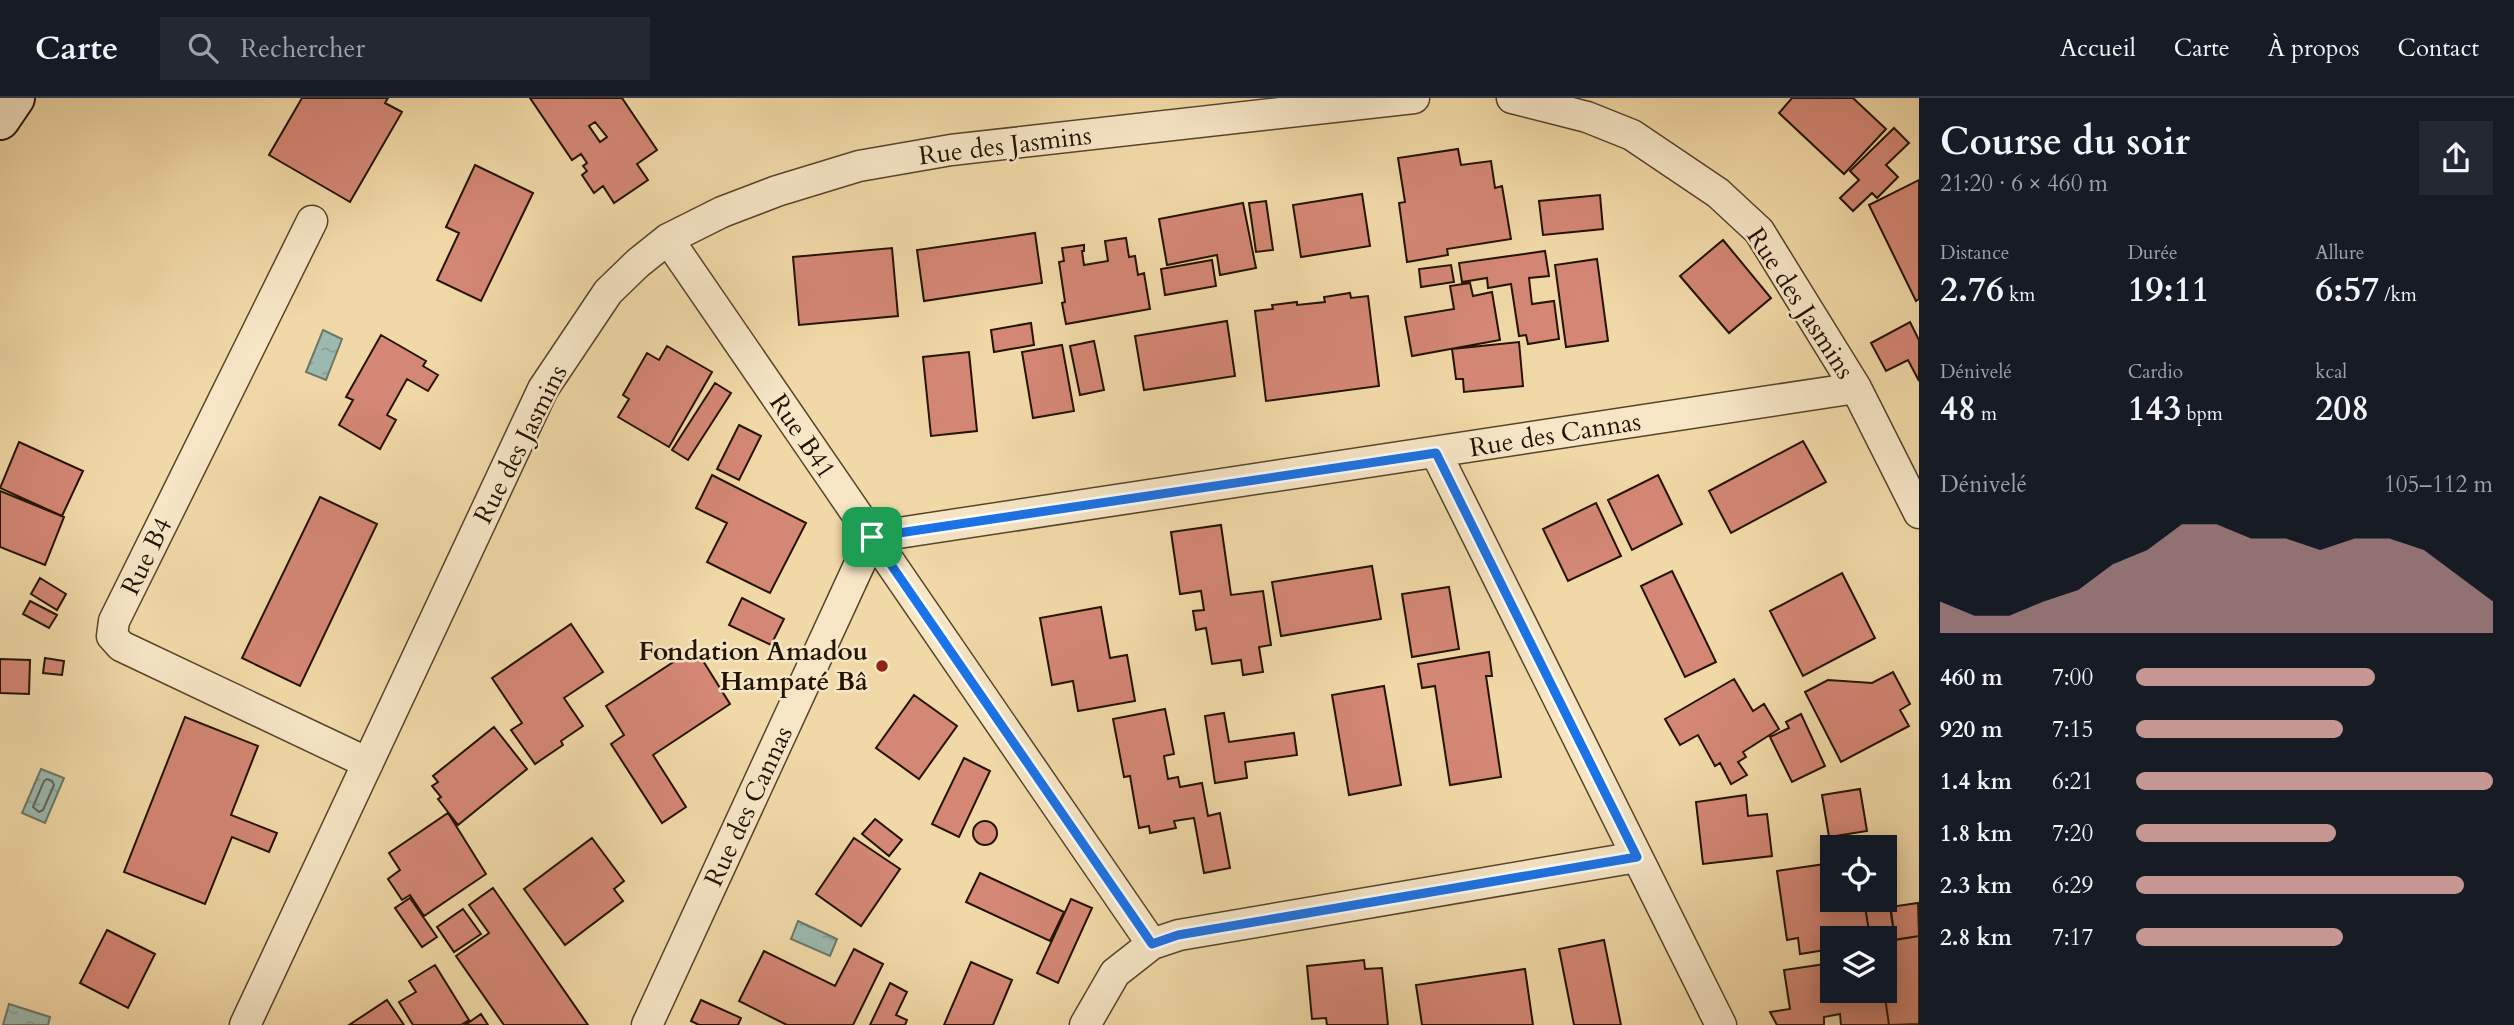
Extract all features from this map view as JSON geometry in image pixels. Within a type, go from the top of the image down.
[{"type":"main road","points":[[0,120],[15,98]]},
{"type":"street","name":"Rue des Jasmins","points":[[245,1025],[542,389],[608,292],[638,263],[668,240],[722,212],[777,191],[859,166],[951,150],[1414,98]]},
{"type":"street","name":"Rue des Jasmins","points":[[1512,98],[1587,117],[1632,135],[1718,193],[1759,231],[1856,388],[1919,513]]},
{"type":"street","name":"Rue B4","points":[[312,221],[114,621],[112,636],[121,646],[368,763]]},
{"type":"street","name":"Rue B41","points":[[668,240],[1152,944]]},
{"type":"street","name":"Rue des Cannas","points":[[647,1025],[872,537],[1856,388]]},
{"type":"street","points":[[1436,453],[1721,1025]]},
{"type":"street","points":[[1085,1025],[1115,974],[1152,944],[1178,935],[1637,857]]},
{"type":"water","points":[[323,330],[342,339],[326,380],[306,372]]},
{"type":"water","points":[[41,769],[64,778],[45,823],[22,813]]},
{"type":"water","points":[[798,921],[837,939],[830,956],[791,939]]},
{"type":"water","points":[[9,1004],[50,1017],[48,1025],[3,1025]]},
{"type":"building","points":[[302,98],[388,98],[385,103],[402,112],[350,202],[269,155]]},
{"type":"building","points":[[530,98],[622,98],[657,150],[637,164],[648,180],[614,203],[603,186],[594,193],[582,175],[587,171],[583,166],[587,163],[581,154],[572,160]],"holes":[[[595,122],[607,137],[600,142],[589,126]]]},
{"type":"building","points":[[1792,98],[1853,98],[1886,129],[1844,174],[1779,113]]},
{"type":"building","points":[[1894,128],[1909,143],[1886,165],[1898,177],[1877,198],[1872,193],[1853,211],[1840,198],[1859,180],[1850,171]]},
{"type":"building","points":[[1458,149],[1461,165],[1491,161],[1495,188],[1502,186],[1511,239],[1447,249],[1448,255],[1407,262],[1399,203],[1405,202],[1398,158]]},
{"type":"building","points":[[475,165],[533,193],[481,301],[437,280],[459,233],[446,227]]},
{"type":"building","points":[[1919,180],[1919,299],[1916,301],[1869,205]]},
{"type":"building","points":[[1362,194],[1370,246],[1301,257],[1293,205]]},
{"type":"building","points":[[1600,195],[1603,229],[1543,235],[1539,201]]},
{"type":"building","points":[[1266,201],[1273,250],[1256,252],[1249,203]]},
{"type":"building","points":[[1243,203],[1256,268],[1220,275],[1217,255],[1167,265],[1159,219]]},
{"type":"building","points":[[1035,233],[1042,283],[924,301],[917,250]]},
{"type":"building","points":[[1126,238],[1129,257],[1135,256],[1138,275],[1144,273],[1150,309],[1066,324],[1059,262],[1064,261],[1062,248],[1084,245],[1084,265],[1108,261],[1105,241]]},
{"type":"building","points":[[1723,240],[1771,298],[1729,333],[1680,276]]},
{"type":"building","points":[[892,248],[898,316],[799,325],[793,257]]},
{"type":"building","points":[[1545,251],[1549,276],[1529,278],[1532,304],[1554,301],[1559,339],[1528,344],[1526,335],[1519,336],[1511,284],[1488,288],[1487,278],[1462,282],[1459,263]]},
{"type":"building","points":[[1597,259],[1608,341],[1566,347],[1555,265]]},
{"type":"building","points":[[1212,260],[1216,286],[1165,295],[1161,269]]},
{"type":"building","points":[[1451,265],[1454,282],[1421,287],[1419,269]]},
{"type":"building","points":[[1470,283],[1473,296],[1492,292],[1500,340],[1412,356],[1405,317],[1454,309],[1450,286]]},
{"type":"building","points":[[1350,293],[1351,298],[1368,296],[1379,386],[1266,401],[1255,311],[1273,309],[1272,305],[1325,302],[1324,297]]},
{"type":"building","points":[[1227,321],[1235,376],[1144,390],[1135,336]]},
{"type":"building","points":[[1910,322],[1919,340],[1919,381],[1908,360],[1886,371],[1871,343]]},
{"type":"building","points":[[1031,323],[1034,345],[994,352],[991,330]]},
{"type":"building","points":[[381,335],[426,361],[423,366],[438,375],[428,391],[407,379],[387,415],[396,420],[380,449],[339,425],[353,400],[346,397]]},
{"type":"building","points":[[1094,341],[1104,390],[1080,395],[1070,346]]},
{"type":"building","points":[[1519,342],[1523,386],[1464,392],[1463,379],[1456,379],[1452,349]]},
{"type":"building","points":[[1062,345],[1074,411],[1033,418],[1022,352]]},
{"type":"building","points":[[667,346],[712,372],[669,447],[618,417],[629,399],[623,395],[647,353],[659,360]]},
{"type":"building","points":[[969,352],[977,431],[931,436],[923,357]]},
{"type":"building","points":[[715,383],[731,393],[688,460],[672,450]]},
{"type":"building","points":[[739,425],[761,436],[739,480],[717,469]]},
{"type":"building","points":[[1803,441],[1826,482],[1731,533],[1709,491]]},
{"type":"building","points":[[19,442],[83,471],[62,516],[0,488]]},
{"type":"building","points":[[712,475],[806,523],[770,593],[707,562],[727,523],[696,508]]},
{"type":"building","points":[[1658,475],[1682,524],[1632,550],[1608,500]]},
{"type":"building","points":[[0,491],[64,517],[45,565],[0,547]]},
{"type":"building","points":[[320,497],[377,524],[300,686],[242,658]]},
{"type":"building","points":[[1596,503],[1621,556],[1568,581],[1543,529]]},
{"type":"building","points":[[1221,525],[1231,595],[1263,591],[1271,645],[1259,647],[1263,672],[1243,675],[1241,660],[1212,664],[1206,628],[1196,630],[1193,611],[1204,610],[1201,591],[1180,594],[1171,532]]},
{"type":"building","points":[[1372,566],[1381,619],[1281,636],[1272,582]]},
{"type":"building","points":[[1672,571],[1716,662],[1685,677],[1641,586]]},
{"type":"building","points":[[1842,573],[1875,638],[1803,676],[1770,611]]},
{"type":"building","points":[[40,578],[66,594],[57,610],[31,594]]},
{"type":"building","points":[[1449,587],[1459,649],[1412,657],[1402,594]]},
{"type":"building","points":[[742,598],[784,619],[771,645],[729,625]]},
{"type":"building","points":[[30,601],[57,615],[49,628],[23,614]]},
{"type":"building","points":[[1101,607],[1110,658],[1127,655],[1135,701],[1078,711],[1073,681],[1052,685],[1040,618]]},
{"type":"building","points":[[571,624],[603,672],[564,698],[583,726],[561,741],[563,745],[535,764],[511,730],[522,723],[492,678]]},
{"type":"building","points":[[695,648],[730,704],[653,755],[686,807],[662,823],[611,744],[624,735],[606,706]]},
{"type":"building","points":[[1489,652],[1492,676],[1486,676],[1501,777],[1450,785],[1435,686],[1422,688],[1418,664]]},
{"type":"building","points":[[45,658],[64,661],[62,675],[43,673]]},
{"type":"building","points":[[0,659],[30,660],[29,694],[0,693]]},
{"type":"building","points":[[1893,672],[1910,704],[1900,710],[1909,726],[1841,762],[1805,692],[1828,680],[1872,683]]},
{"type":"building","points":[[1734,679],[1753,711],[1764,704],[1779,729],[1743,752],[1746,757],[1738,762],[1747,775],[1731,784],[1720,763],[1715,766],[1698,735],[1680,745],[1665,719]]},
{"type":"building","points":[[1384,686],[1401,785],[1349,795],[1332,695]]},
{"type":"building","points":[[914,695],[957,726],[919,779],[876,748]]},
{"type":"building","points":[[1165,709],[1174,754],[1164,756],[1168,779],[1178,777],[1180,787],[1202,783],[1208,816],[1220,813],[1230,868],[1204,873],[1194,818],[1174,821],[1176,828],[1150,833],[1149,826],[1139,828],[1130,776],[1124,777],[1113,719]]},
{"type":"building","points":[[1224,713],[1229,742],[1294,733],[1297,755],[1245,762],[1247,778],[1215,783],[1205,716]]},
{"type":"building","points":[[1801,714],[1825,766],[1792,782],[1770,737],[1789,728],[1786,722]]},
{"type":"building","points":[[185,717],[258,746],[231,815],[277,833],[269,852],[232,837],[205,904],[124,872]]},
{"type":"building","points":[[494,727],[527,769],[458,825],[438,799],[441,797],[432,786],[438,782],[433,776]]},
{"type":"building","points":[[964,758],[990,771],[959,837],[932,824]]},
{"type":"building","points":[[1860,789],[1867,831],[1829,835],[1822,795]]},
{"type":"building","points":[[1746,795],[1748,816],[1767,814],[1772,856],[1703,864],[1696,802]]},
{"type":"building","points":[[448,813],[486,874],[424,916],[410,895],[402,900],[388,879],[400,870],[389,853]]},
{"type":"building","points":[[875,819],[902,840],[889,856],[862,834]]},
{"type":"building","points":[[985,821],[994,824],[997,833],[994,842],[985,845],[976,842],[973,833],[976,824]]},
{"type":"building","points":[[592,838],[624,881],[614,889],[623,901],[565,945],[524,889]]},
{"type":"building","points":[[854,838],[900,869],[861,926],[816,894]]},
{"type":"building","points":[[1820,865],[1820,912],[1866,912],[1868,926],[1820,926],[1820,951],[1800,954],[1798,938],[1787,940],[1777,871]]},
{"type":"building","points":[[980,873],[1064,912],[1050,941],[966,902]]},
{"type":"building","points":[[493,888],[588,1025],[504,1025],[456,956],[489,933],[469,905]]},
{"type":"building","points":[[410,898],[437,937],[422,947],[395,908]]},
{"type":"building","points":[[1071,899],[1092,908],[1058,983],[1037,973]]},
{"type":"building","points":[[1918,903],[1919,936],[1897,940],[1897,926],[1893,926],[1891,912],[1897,912],[1897,906]]},
{"type":"building","points":[[463,909],[481,934],[454,952],[437,927]]},
{"type":"building","points":[[1866,912],[1891,912],[1893,926],[1868,926]]},
{"type":"building","points":[[107,930],[155,954],[128,1008],[80,983]]},
{"type":"building","points":[[1919,936],[1919,1024],[1889,1025],[1886,1003],[1897,1003],[1897,939]]},
{"type":"building","points":[[1604,940],[1621,1025],[1574,1025],[1559,949]]},
{"type":"building","points":[[854,949],[883,964],[853,1025],[787,1025],[739,1001],[764,951],[835,986]]},
{"type":"building","points":[[1364,960],[1365,969],[1382,968],[1388,1025],[1327,1025],[1326,1018],[1312,1019],[1307,966]]},
{"type":"building","points":[[971,962],[1012,980],[993,1025],[944,1025]]},
{"type":"building","points":[[435,965],[469,1020],[461,1025],[413,1025],[399,1002],[416,992],[409,981]]},
{"type":"building","points":[[1820,965],[1820,1003],[1886,1003],[1889,1025],[1841,1025],[1840,1014],[1824,1017],[1824,1025],[1777,1025],[1770,1012],[1790,1009],[1784,970]]},
{"type":"building","points":[[1525,969],[1533,1025],[1422,1025],[1416,985]]},
{"type":"building","points":[[890,983],[907,992],[896,1015],[907,1020],[905,1025],[870,1025]]},
{"type":"building","points":[[387,1000],[404,1025],[349,1025]]},
{"type":"building","points":[[701,1000],[741,1018],[738,1025],[699,1025],[691,1021]]},
{"type":"building","points":[[481,1014],[488,1025],[465,1025]]},
{"type":"place","name":"Fondation Amadou Hampaté Bâ","points":[[882,666]]},
{"type":"route","points":[[1436,453],[1637,857],[1178,935],[1152,944],[872,537],[1436,453]]}]
